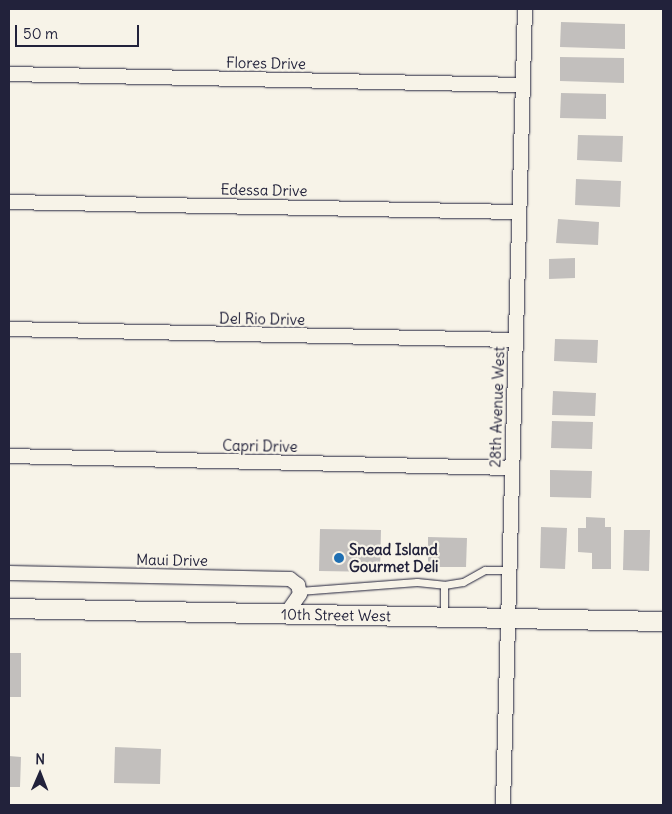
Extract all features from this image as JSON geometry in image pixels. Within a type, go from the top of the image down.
[{"type":"street","name":"28th Avenue West","points":[[503,805],[525,9]]},
{"type":"street","name":"Flores Drive","points":[[9,74],[522,85]]},
{"type":"street","name":"Edessa Drive","points":[[9,202],[518,212]]},
{"type":"street","name":"Del Rio Drive","points":[[9,329],[515,340]]},
{"type":"street","name":"Capri Drive","points":[[9,456],[511,468]]},
{"type":"street","name":"Maui Drive","points":[[9,573],[290,579],[299,591]]},
{"type":"street","points":[[286,614],[297,601],[299,591]]},
{"type":"street","name":"10th Street West","points":[[9,608],[663,621]]},
{"type":"lane","points":[[299,591],[416,582],[444,585],[463,582],[485,570],[508,570]]},
{"type":"lane","points":[[444,585],[444,616]]},
{"type":"building","points":[[561,22],[625,24],[625,49],[560,47]]},
{"type":"building","points":[[560,57],[624,58],[624,83],[560,81]]},
{"type":"building","points":[[561,93],[606,94],[606,119],[560,118]]},
{"type":"building","points":[[578,135],[623,136],[622,162],[577,160]]},
{"type":"building","points":[[576,179],[621,181],[620,207],[575,205]]},
{"type":"building","points":[[558,219],[599,222],[598,245],[556,243]]},
{"type":"building","points":[[575,258],[575,278],[549,279],[549,259]]},
{"type":"building","points":[[555,339],[598,340],[597,363],[554,361]]},
{"type":"building","points":[[553,391],[596,393],[595,416],[552,415]]},
{"type":"building","points":[[552,421],[593,422],[592,449],[551,448]]},
{"type":"building","points":[[550,470],[592,471],[591,498],[550,497]]},
{"type":"building","points":[[586,517],[605,518],[605,527],[611,527],[611,569],[592,569],[592,553],[578,552],[578,528],[586,528]]},
{"type":"building","points":[[541,527],[567,528],[565,569],[540,568]]},
{"type":"building","points":[[320,529],[381,530],[380,572],[319,571]]},
{"type":"building","points":[[624,530],[650,530],[649,571],[623,570]]},
{"type":"building","points":[[428,537],[467,538],[466,567],[428,567]]},
{"type":"building","points":[[9,653],[21,653],[21,697],[9,697]]},
{"type":"building","points":[[115,747],[161,749],[160,784],[114,783]]},
{"type":"building","points":[[9,756],[21,757],[20,787],[9,787]]},
{"type":"place","name":"Snead Island Gourmet Deli","points":[[339,558]]}]
